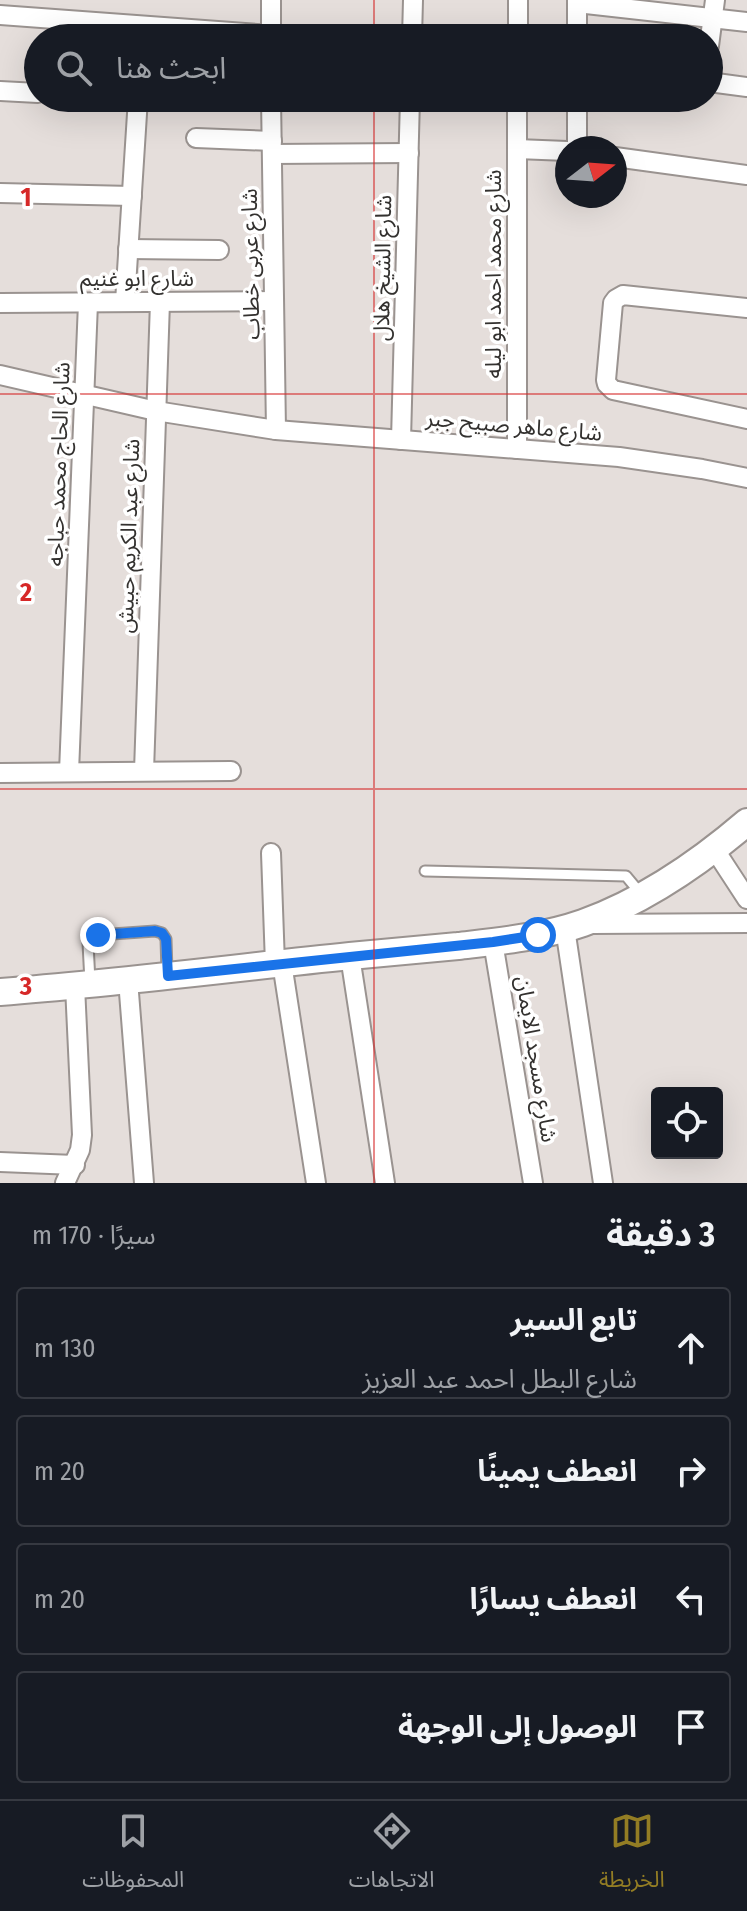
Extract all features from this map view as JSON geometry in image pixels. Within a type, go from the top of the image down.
[{"type":"main road","points":[[0,992],[538,935],[573,926],[629,904],[715,850],[747,822]]},
{"type":"street","points":[[271,0],[271,24]]},
{"type":"street","points":[[412,24],[413,0]]},
{"type":"street","points":[[518,0],[518,24]]},
{"type":"street","points":[[577,24],[577,2],[714,9],[747,22]]},
{"type":"street","points":[[0,15],[75,24]]},
{"type":"street","points":[[723,84],[747,87]]},
{"type":"street","points":[[0,91],[24,92]]},
{"type":"street","points":[[125,302],[137,112]]},
{"type":"street","name":"شارع عربى خطاب","points":[[271,112],[276,430]]},
{"type":"street","name":"شارع الشيخ هلال","points":[[401,440],[410,112]]},
{"type":"street","name":"شارع محمد احمد ابو ليله","points":[[517,112],[517,449]]},
{"type":"street","points":[[577,112],[577,136]]},
{"type":"street","points":[[196,138],[272,148],[409,153]]},
{"type":"street","points":[[517,149],[555,151]]},
{"type":"street","points":[[627,159],[747,175]]},
{"type":"street","points":[[0,193],[132,196]]},
{"type":"street","points":[[128,249],[219,250]]},
{"type":"street","points":[[747,308],[619,297],[613,303],[606,380],[613,390],[747,419]]},
{"type":"street","name":"شارع ابو غنيم","points":[[0,303],[274,301]]},
{"type":"street","name":"شارع عبد الكريم حبيش","points":[[144,771],[160,302]]},
{"type":"street","name":"شارع الحاج محمد حباجه","points":[[69,772],[88,303]]},
{"type":"street","name":"شارع ماهر صبيح جبر","points":[[0,375],[156,411],[276,430],[619,457],[747,478]]},
{"type":"street","points":[[0,773],[231,771]]},
{"type":"street","points":[[715,850],[747,899]]},
{"type":"street","points":[[271,853],[278,963],[316,1183]]},
{"type":"street","points":[[603,1183],[573,926],[747,923]]},
{"type":"street","name":"شارع مسجد الايمان","points":[[493,942],[533,1183]]},
{"type":"street","points":[[350,956],[385,1183]]},
{"type":"street","points":[[128,980],[144,1183]]},
{"type":"street","points":[[65,1183],[75,1165],[82,1135],[83,985]]},
{"type":"street","points":[[0,1162],[75,1165]]},
{"type":"lane","points":[[425,871],[626,876],[642,896]]},
{"type":"lane","points":[[83,985],[88,943],[98,935],[162,933],[166,939],[168,976]]},
{"type":"route","points":[[98,935],[162,933],[166,939],[168,976],[538,935]]}]
